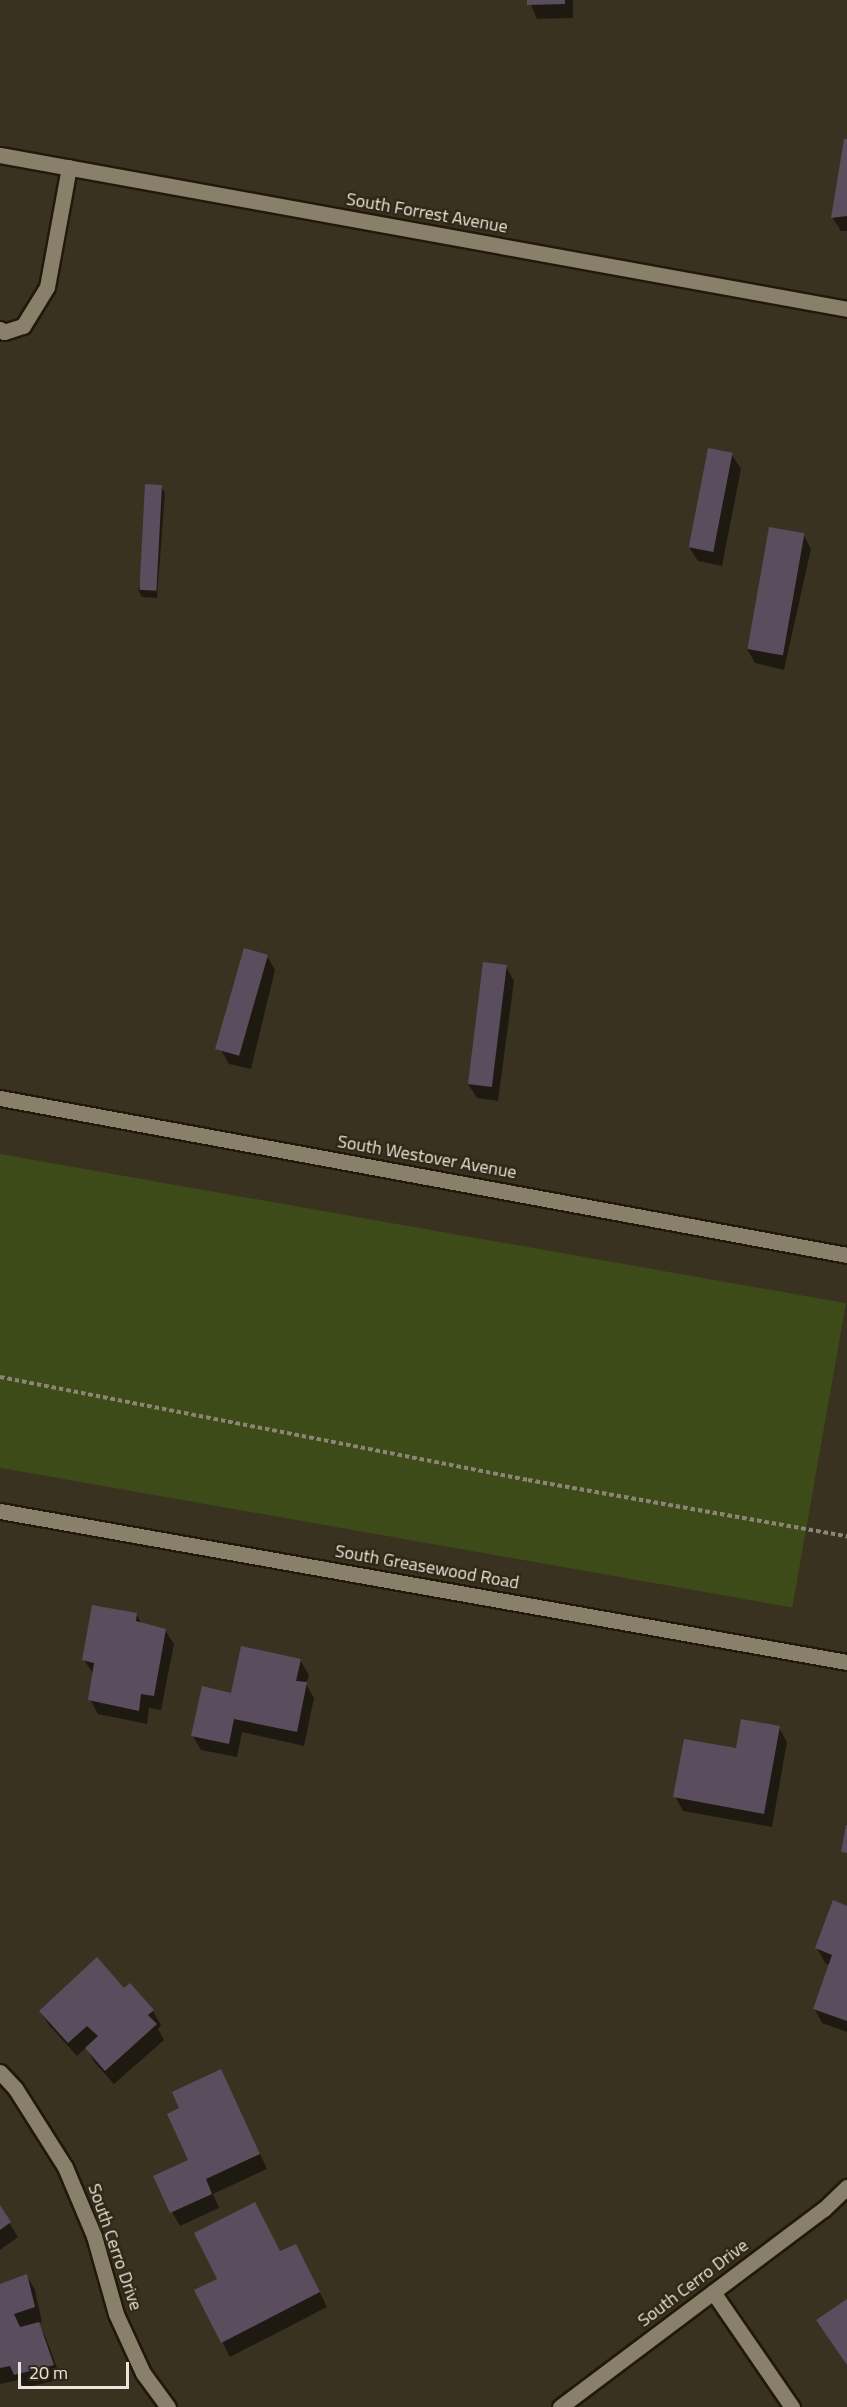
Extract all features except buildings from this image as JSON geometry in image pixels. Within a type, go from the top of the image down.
[{"type":"street","name":"South Forrest Avenue","points":[[0,155],[847,309]]},
{"type":"street","points":[[0,329],[4,332],[23,326],[47,287],[69,167]]},
{"type":"street","name":"South Westover Avenue","points":[[0,1098],[847,1255]]},
{"type":"street","name":"South Greasewood Road","points":[[0,1510],[847,1662]]},
{"type":"street","name":"South Cerro Drive","points":[[0,2072],[15,2088],[65,2167],[94,2236],[117,2314],[143,2373],[168,2407]]},
{"type":"street","name":"South Cerro Drive","points":[[560,2407],[824,2209],[847,2187]]},
{"type":"street","points":[[713,2292],[792,2407]]},
{"type":"path","points":[[0,1377],[528,1480],[847,1536]]},
{"type":"green space","points":[[0,1154],[846,1303],[792,1607],[0,1468]]}]
